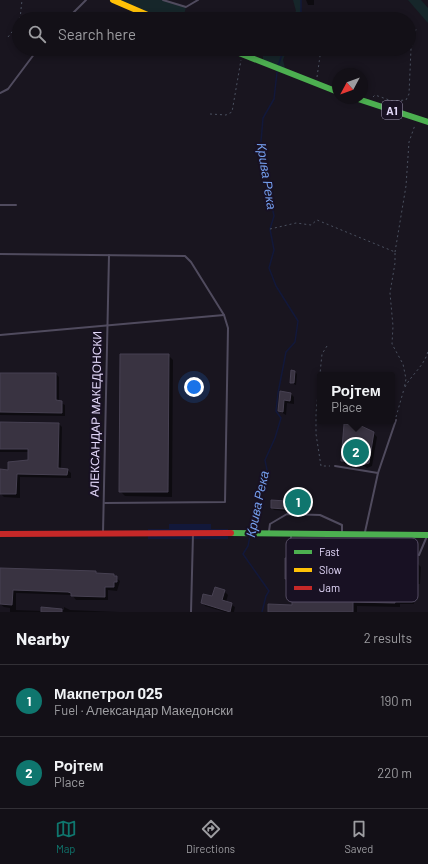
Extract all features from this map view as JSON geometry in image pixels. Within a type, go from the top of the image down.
[{"type":"main road","points":[[113,0],[141,12]]},
{"type":"main road","points":[[246,56],[332,90]]},
{"type":"main road","name":"A1","points":[[368,103],[428,122]]},
{"type":"main road","points":[[0,534],[342,533],[428,535]]},
{"type":"lane","points":[[74,12],[86,0]]},
{"type":"lane","points":[[163,0],[186,7],[198,0]]},
{"type":"lane","points":[[0,93],[8,89],[33,56]]},
{"type":"lane","points":[[0,205],[16,205]]},
{"type":"lane","name":"АЛЕКСАНДАР МАКЕДОНСКИ","points":[[0,254],[185,256],[191,262],[224,315],[228,328],[225,502],[105,503]]},
{"type":"lane","name":"АЛЕКСАНДАР МАКЕДОНСКИ","points":[[103,533],[105,503],[109,255]]},
{"type":"lane","name":"АЛЕКСАНДАР МАКЕДОНСКИ","points":[[0,335],[224,315]]},
{"type":"lane","points":[[364,534],[378,473],[395,424]]},
{"type":"lane","points":[[335,466],[378,473]]},
{"type":"lane","points":[[269,533],[270,524],[287,514],[320,515],[342,525],[342,533]]},
{"type":"lane","points":[[191,612],[193,533]]},
{"type":"lane","points":[[290,533],[290,538]]},
{"type":"lane","points":[[419,555],[428,535]]},
{"type":"path","points":[[21,12],[22,0]]},
{"type":"path","points":[[8,38],[12,33]]},
{"type":"path","points":[[210,114],[226,115],[232,112],[243,56]]},
{"type":"path","points":[[316,83],[320,56]]},
{"type":"path","points":[[368,100],[374,95],[392,101],[406,100],[408,94],[411,56]]},
{"type":"path","points":[[396,420],[406,379],[403,364],[392,344],[393,326],[390,293],[406,186],[409,142],[416,118]]},
{"type":"path","points":[[270,229],[296,223],[310,225],[317,220],[395,252]]},
{"type":"path","points":[[320,372],[322,354],[327,346]]},
{"type":"path","points":[[404,389],[410,376],[427,360],[428,351]]},
{"type":"path","points":[[317,403],[316,434],[321,466],[335,466]]},
{"type":"shaded area","points":[[113,0],[163,0],[186,7],[185,12],[141,12]]},
{"type":"shaded area","points":[[293,0],[301,0],[301,12],[295,12]]},
{"type":"shaded area","points":[[408,0],[421,0],[428,8],[428,23]]},
{"type":"shaded area","points":[[263,56],[284,56],[283,60],[286,72],[263,63]]},
{"type":"water","points":[[169,524],[211,524],[211,529],[228,529],[228,539],[148,539],[148,529],[169,529]]},
{"type":"building","points":[[120,354],[169,354],[168,492],[119,492]]},
{"type":"building","points":[[291,370],[295,371],[294,383],[290,383]]},
{"type":"building","points":[[0,373],[56,373],[56,400],[62,401],[62,413],[0,412]]},
{"type":"building","points":[[280,391],[291,393],[290,401],[284,400],[283,412],[278,411]]},
{"type":"building","points":[[0,422],[59,423],[58,468],[68,469],[67,475],[17,474],[16,494],[0,494],[0,469],[8,470],[8,462],[28,460],[28,449],[0,449]]},
{"type":"building","points":[[344,424],[357,426],[357,424],[374,432],[369,463],[362,465],[359,462],[341,461]]},
{"type":"building","points":[[298,499],[305,505],[301,508],[301,512],[295,512],[296,508],[292,505]]},
{"type":"building","points":[[271,500],[286,501],[285,509],[271,508]]},
{"type":"building","points":[[286,558],[286,579],[285,579]]},
{"type":"building","points":[[0,568],[96,571],[96,573],[114,574],[114,576],[117,576],[117,582],[114,582],[114,587],[105,587],[105,597],[71,596],[71,593],[68,592],[13,590],[12,605],[0,604]]},
{"type":"building","points":[[215,587],[225,590],[222,600],[232,603],[230,612],[201,603],[203,594],[212,596]]},
{"type":"building","points":[[292,602],[353,602],[353,612],[268,612],[268,604],[292,605]]},
{"type":"building","points":[[353,602],[395,602],[395,603]]},
{"type":"building","points":[[41,607],[62,609],[62,612],[41,612]]},
{"type":"waterway","name":"Крива Река","points":[[301,0],[301,12]]},
{"type":"waterway","name":"Крива Река","points":[[278,66],[282,56]]},
{"type":"waterway","name":"Крива Река","points":[[251,532],[267,470],[265,460],[275,438],[281,418],[276,411],[286,352],[295,342],[298,321],[276,286],[269,268],[274,250],[270,229],[274,216],[266,177],[266,155],[261,141],[263,118],[274,99],[277,72]]},
{"type":"waterway","name":"Крива Река","points":[[250,536],[248,546],[243,554],[269,591],[266,596],[262,612]]},
{"type":"traffic: fast","points":[[247,56],[332,90]]},
{"type":"traffic: fast","points":[[368,102],[428,122]]},
{"type":"traffic: fast","points":[[231,533],[428,535]]},
{"type":"traffic: slow","points":[[113,0],[141,12]]},
{"type":"traffic: jam","points":[[0,534],[231,533]]},
{"type":"place","name":"Ројтем","points":[[356,452]]},
{"type":"place","name":"Макпетрол 025","points":[[298,502]]}]
